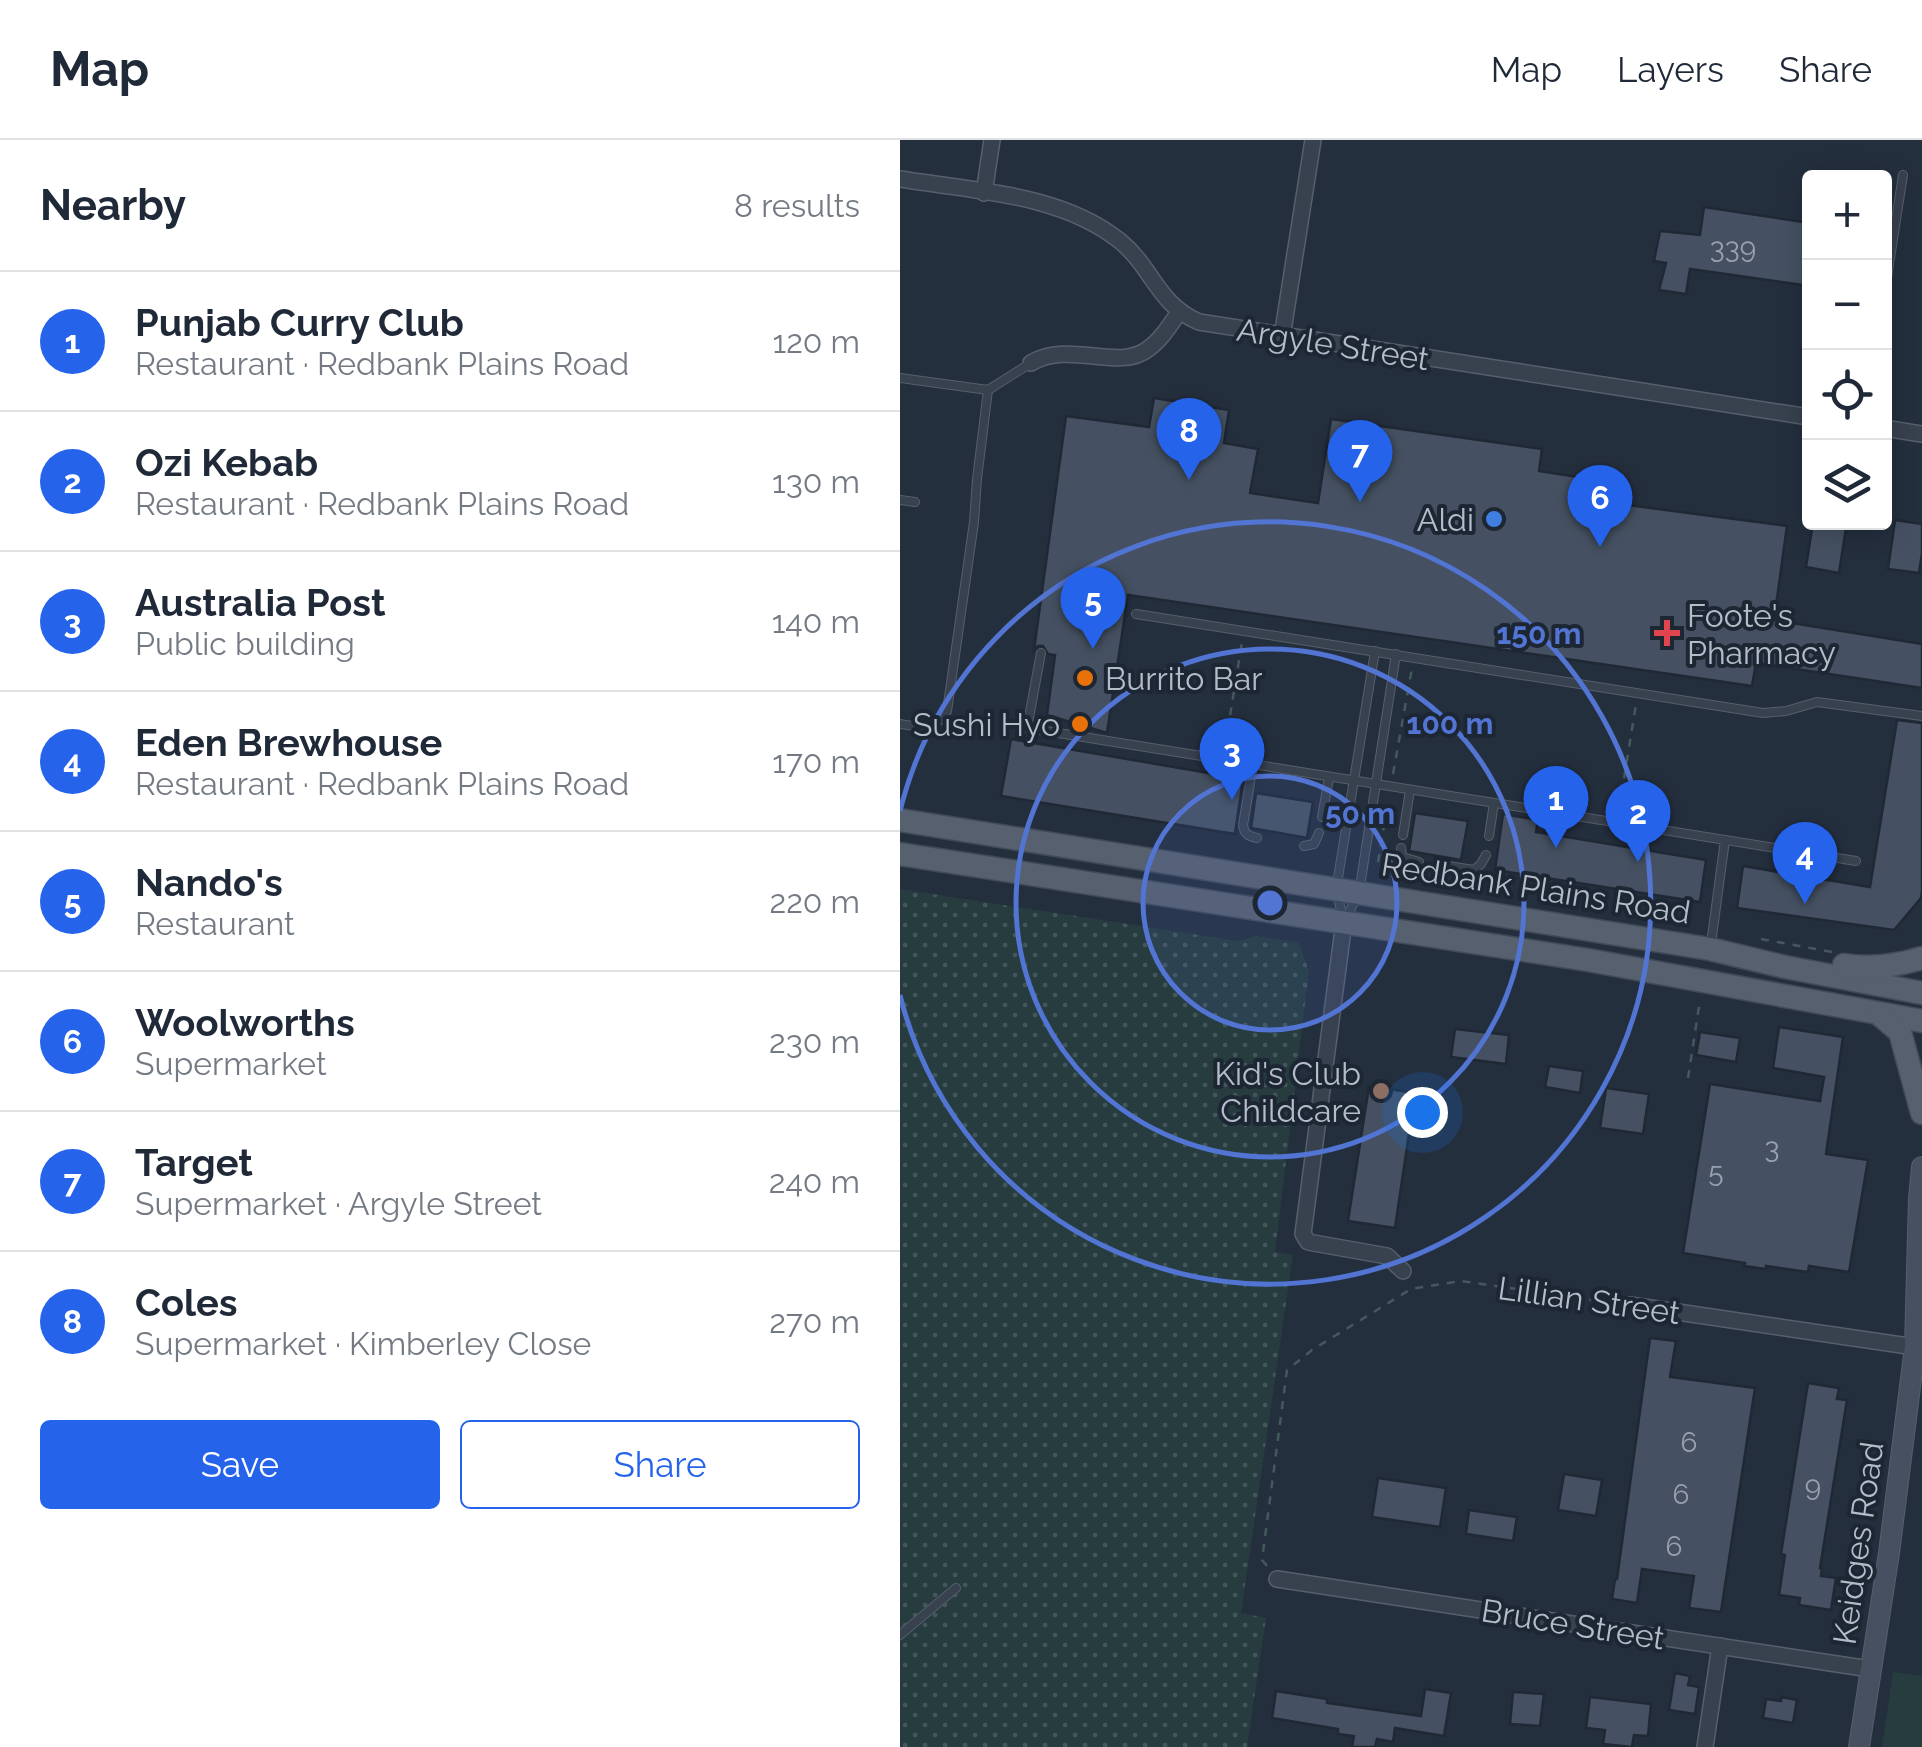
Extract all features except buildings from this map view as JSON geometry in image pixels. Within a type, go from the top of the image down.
[{"type":"main road","name":"Redbank Plains Road","points":[[900,820],[1710,948],[1742,958],[1922,993]]},
{"type":"main road","name":"Redbank Plains Road","points":[[900,854],[1588,960],[1922,1020]]},
{"type":"main road","points":[[1742,958],[1787,955],[1866,968],[1922,958]]},
{"type":"main road","points":[[1880,1014],[1900,1032],[1922,1112]]},
{"type":"street","points":[[984,192],[992,140]]},
{"type":"street","points":[[1282,336],[1313,140]]},
{"type":"street","points":[[900,179],[1040,202],[1078,214],[1127,248],[1180,312],[1147,351],[1126,359],[1073,352],[1042,356],[1031,363]]},
{"type":"street","name":"Argyle Street","points":[[1180,312],[1199,322],[1282,336],[1802,416]]},
{"type":"street","points":[[1892,429],[1922,434]]},
{"type":"street","points":[[1344,922],[1303,1234],[1308,1242],[1387,1256],[1403,1272]]},
{"type":"street","name":"Keidges Road","points":[[1859,1747],[1889,1553],[1914,1347],[1922,1167]]},
{"type":"street","name":"Lillian Street","points":[[1630,1305],[1914,1347]]},
{"type":"street","name":"Keidges Road","points":[[1914,1347],[1922,1320]]},
{"type":"street","name":"Bruce Street","points":[[1277,1579],[1870,1669]]},
{"type":"street","points":[[1705,1747],[1720,1646]]},
{"type":"lane","points":[[1890,260],[1903,176]]},
{"type":"lane","points":[[900,378],[988,390],[1031,363]]},
{"type":"lane","points":[[900,724],[927,728],[941,721],[947,710],[988,390]]},
{"type":"lane","points":[[900,500],[916,502]]},
{"type":"lane","points":[[1136,614],[1763,712],[1786,711],[1817,702],[1922,716]]},
{"type":"lane","points":[[1344,922],[1354,782],[1375,651]]},
{"type":"lane","points":[[1041,653],[1028,728],[1856,860]]},
{"type":"lane","points":[[1344,922],[1374,785],[1396,654]]},
{"type":"lane","points":[[1253,766],[1243,825],[1248,836],[1256,838]]},
{"type":"lane","points":[[1322,817],[1329,778]]},
{"type":"lane","points":[[1403,835],[1410,790]]},
{"type":"lane","points":[[1489,836],[1494,803]]},
{"type":"lane","points":[[1304,846],[1314,844],[1320,833]]},
{"type":"lane","points":[[1710,948],[1725,840]]},
{"type":"lane","points":[[1401,848],[1402,858],[1420,862]]},
{"type":"lane","points":[[1441,865],[1474,870],[1486,856]]},
{"type":"lane","points":[[900,1636],[956,1588]]},
{"type":"path","points":[[1223,760],[1244,630]]},
{"type":"path","points":[[1378,860],[1414,657]]},
{"type":"path","points":[[1617,822],[1638,692]]},
{"type":"path","points":[[1688,1078],[1700,1000]]},
{"type":"path","name":"Lillian Street","points":[[1277,1579],[1262,1560],[1287,1370],[1312,1350],[1411,1288],[1461,1281],[1630,1305]]},
{"type":"green space","points":[[900,889],[1238,941],[1258,936],[1299,943],[1309,971],[1275,1252],[1293,1255],[1241,1613],[1266,1618],[1247,1747],[900,1747]]},
{"type":"green space","points":[[1893,1672],[1922,1676],[1922,1747],[1882,1747]]},
{"type":"place","name":"Coles","points":[[1189,480]]},
{"type":"place","name":"Target","points":[[1360,502]]},
{"type":"place","name":"Aldi","points":[[1494,519]]},
{"type":"place","name":"Woolworths","points":[[1600,547]]},
{"type":"place","name":"Foote's Pharmacy","points":[[1667,633]]},
{"type":"place","name":"Nando's","points":[[1093,649]]},
{"type":"place","name":"Burrito Bar","points":[[1085,678]]},
{"type":"place","name":"Sushi Hyo","points":[[1080,724]]},
{"type":"place","name":"Australia Post","points":[[1232,800]]},
{"type":"place","name":"Punjab Curry Club","points":[[1556,848]]},
{"type":"place","name":"Ozi Kebab","points":[[1638,862]]},
{"type":"place","name":"Eden Brewhouse","points":[[1805,904]]},
{"type":"place","name":"Kid's Club Childcare","points":[[1381,1091]]}]
